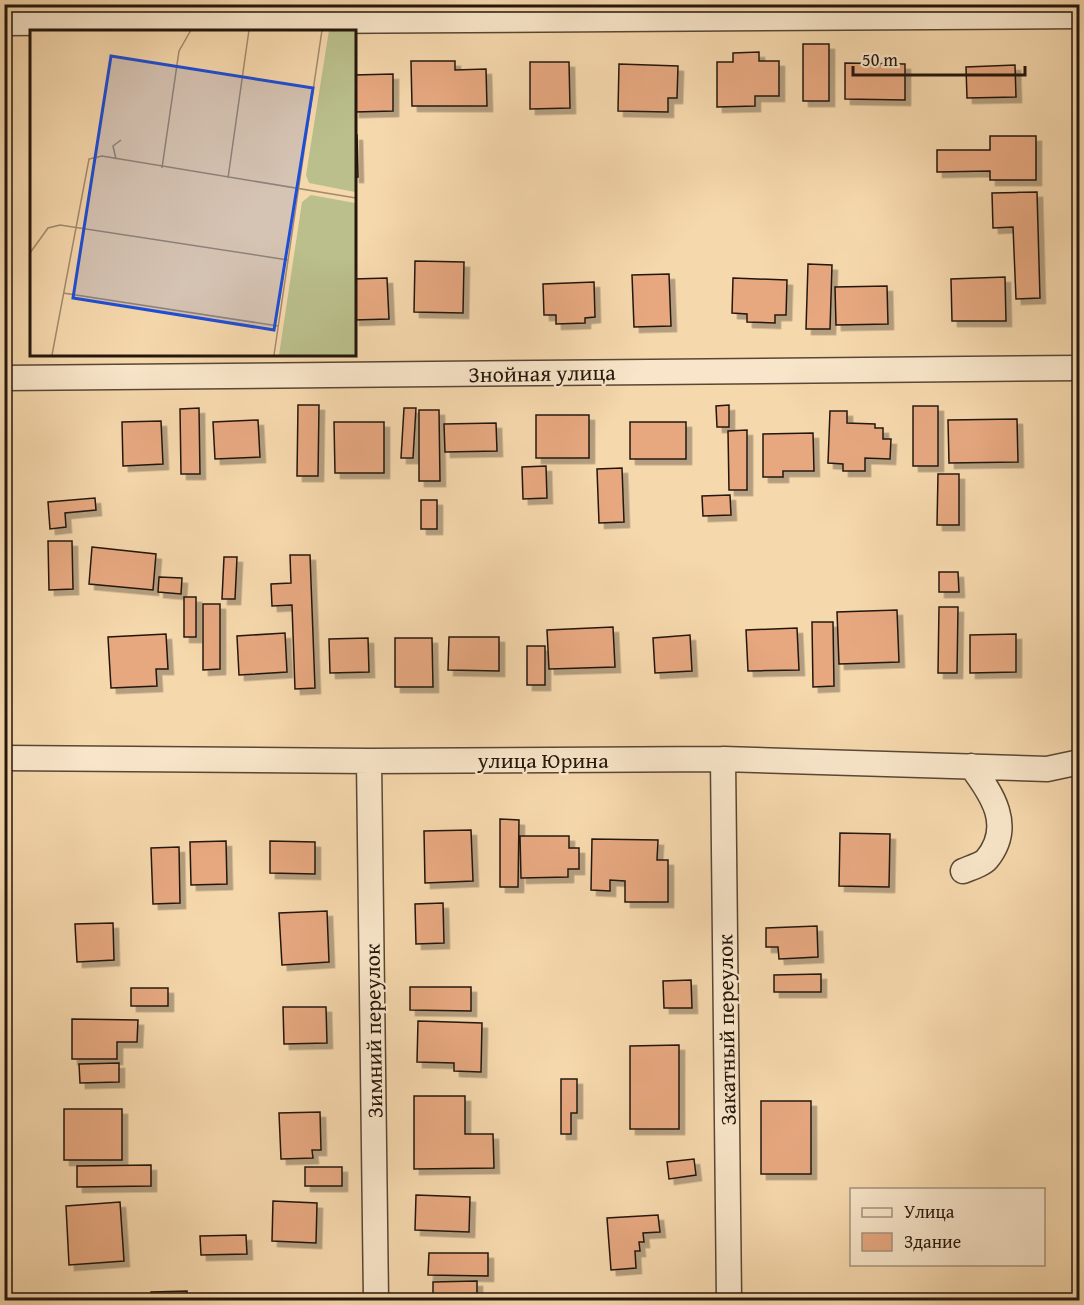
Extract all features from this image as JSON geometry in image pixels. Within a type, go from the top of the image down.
[{"type":"street","points":[[4,23],[1080,16]]},
{"type":"street","name":"Знойная улица","points":[[4,378],[1080,368]]},
{"type":"street","name":"улица Юрина","points":[[4,758],[369,761],[723,759],[1047,769],[1080,762]]},
{"type":"street","name":"Закатный переулок","points":[[723,759],[729,1300]]},
{"type":"street","name":"Зимний переулок","points":[[369,761],[376,1300]]},
{"type":"street","points":[[963,871],[987,860],[999,834],[998,807],[971,766]]},
{"type":"building","points":[[803,44],[829,44],[829,101],[803,101]]},
{"type":"building","points":[[759,52],[759,61],[779,61],[779,96],[755,96],[755,106],[717,107],[717,62],[733,62],[733,53]]},
{"type":"building","points":[[411,61],[455,61],[455,70],[486,69],[487,106],[412,106]]},
{"type":"building","points":[[530,62],[569,62],[570,108],[530,109]]},
{"type":"building","points":[[845,63],[905,64],[905,100],[845,99]]},
{"type":"building","points":[[619,64],[678,66],[677,98],[668,98],[668,112],[618,111]]},
{"type":"building","points":[[1015,65],[1016,97],[967,98],[966,67]]},
{"type":"building","points":[[393,74],[393,111],[356,112],[356,75]]},
{"type":"building","points":[[356,135],[357,135],[358,177],[356,177]]},
{"type":"building","points":[[990,136],[1036,136],[1036,180],[990,180],[990,171],[937,172],[937,150],[990,150]]},
{"type":"building","points":[[1037,192],[1040,298],[1016,299],[1013,227],[993,228],[992,193]]},
{"type":"building","points":[[415,261],[464,262],[463,313],[414,312]]},
{"type":"building","points":[[808,264],[832,265],[830,329],[806,329]]},
{"type":"building","points":[[669,274],[671,326],[634,327],[632,275]]},
{"type":"building","points":[[1005,277],[1006,321],[952,321],[951,279]]},
{"type":"building","points":[[387,278],[389,319],[356,320],[356,279]]},
{"type":"building","points":[[733,278],[787,280],[786,315],[775,315],[775,323],[747,322],[747,314],[732,313]]},
{"type":"building","points":[[594,282],[595,317],[585,318],[585,323],[556,324],[556,315],[544,315],[543,284]]},
{"type":"building","points":[[887,286],[888,324],[836,325],[835,287]]},
{"type":"building","points":[[298,405],[319,405],[318,476],[297,476]]},
{"type":"building","points":[[729,405],[729,427],[717,427],[716,406]]},
{"type":"building","points":[[913,406],[938,406],[938,466],[913,466]]},
{"type":"building","points":[[199,408],[200,474],[181,474],[180,409]]},
{"type":"building","points":[[404,408],[416,408],[413,458],[401,458]]},
{"type":"building","points":[[419,410],[439,410],[440,481],[419,481]]},
{"type":"building","points":[[830,411],[847,411],[847,423],[875,424],[875,428],[883,428],[883,439],[891,439],[890,459],[865,458],[865,471],[843,471],[843,464],[828,463]]},
{"type":"building","points":[[536,415],[589,415],[589,458],[536,458]]},
{"type":"building","points":[[1017,419],[1018,462],[949,463],[948,420]]},
{"type":"building","points":[[258,420],[260,457],[215,459],[213,422]]},
{"type":"building","points":[[161,421],[163,464],[123,466],[122,422]]},
{"type":"building","points":[[334,422],[384,422],[384,473],[335,473]]},
{"type":"building","points":[[630,422],[686,422],[686,459],[630,459]]},
{"type":"building","points":[[496,423],[497,451],[445,452],[444,424]]},
{"type":"building","points":[[747,430],[747,490],[729,490],[728,431]]},
{"type":"building","points":[[813,433],[814,471],[783,471],[783,477],[763,477],[763,434]]},
{"type":"building","points":[[546,466],[547,498],[523,499],[522,467]]},
{"type":"building","points":[[622,468],[624,522],[599,523],[597,469]]},
{"type":"building","points":[[938,474],[959,474],[959,525],[937,525]]},
{"type":"building","points":[[730,495],[731,515],[703,516],[702,496]]},
{"type":"building","points":[[95,498],[96,510],[65,513],[66,527],[50,529],[48,502]]},
{"type":"building","points":[[421,500],[437,500],[437,529],[421,529]]},
{"type":"building","points":[[48,541],[72,541],[73,589],[49,590]]},
{"type":"building","points":[[92,547],[156,554],[153,590],[89,584]]},
{"type":"building","points":[[290,555],[310,555],[315,688],[295,689],[292,605],[272,606],[271,584],[291,583]]},
{"type":"building","points":[[224,557],[237,557],[235,599],[222,599]]},
{"type":"building","points":[[939,572],[958,572],[959,592],[939,592]]},
{"type":"building","points":[[159,577],[182,578],[181,594],[158,592]]},
{"type":"building","points":[[184,597],[196,597],[196,637],[184,637]]},
{"type":"building","points":[[203,604],[220,604],[220,669],[203,670]]},
{"type":"building","points":[[939,607],[958,607],[957,673],[938,673]]},
{"type":"building","points":[[897,610],[899,662],[839,664],[837,612]]},
{"type":"building","points":[[812,622],[833,622],[834,686],[813,687]]},
{"type":"building","points":[[613,627],[615,667],[549,669],[547,630]]},
{"type":"building","points":[[797,628],[799,670],[748,671],[746,630]]},
{"type":"building","points":[[285,633],[287,672],[239,675],[237,636]]},
{"type":"building","points":[[166,634],[168,669],[156,669],[157,686],[111,688],[108,637]]},
{"type":"building","points":[[1016,634],[1016,672],[970,673],[970,635]]},
{"type":"building","points":[[690,635],[692,671],[655,673],[653,638]]},
{"type":"building","points":[[449,637],[499,637],[499,671],[448,670]]},
{"type":"building","points":[[368,638],[369,672],[330,673],[329,639]]},
{"type":"building","points":[[395,638],[432,638],[433,687],[395,687]]},
{"type":"building","points":[[527,646],[545,646],[545,685],[527,685]]},
{"type":"building","points":[[500,819],[519,820],[518,887],[500,887]]},
{"type":"building","points":[[471,830],[473,881],[425,883],[424,831]]},
{"type":"building","points":[[840,833],[890,834],[889,887],[839,886]]},
{"type":"building","points":[[520,836],[569,836],[569,848],[579,848],[579,869],[568,869],[568,877],[521,878]]},
{"type":"building","points":[[592,839],[658,840],[657,860],[668,860],[668,902],[625,902],[625,881],[610,880],[610,891],[591,890]]},
{"type":"building","points":[[226,841],[227,884],[191,885],[190,842]]},
{"type":"building","points":[[270,841],[315,842],[315,874],[270,873]]},
{"type":"building","points":[[179,847],[180,903],[153,904],[151,848]]},
{"type":"building","points":[[443,903],[444,943],[416,944],[415,904]]},
{"type":"building","points":[[327,911],[329,962],[282,965],[279,913]]},
{"type":"building","points":[[113,923],[114,960],[77,962],[75,924]]},
{"type":"building","points":[[817,926],[818,957],[779,959],[778,947],[766,947],[766,928]]},
{"type":"building","points":[[821,974],[821,992],[774,992],[774,975]]},
{"type":"building","points":[[691,980],[692,1008],[664,1008],[663,981]]},
{"type":"building","points":[[410,987],[471,987],[471,1011],[410,1010]]},
{"type":"building","points":[[131,988],[168,988],[168,1006],[131,1006]]},
{"type":"building","points":[[283,1007],[326,1007],[327,1043],[284,1044]]},
{"type":"building","points":[[72,1019],[138,1020],[137,1042],[117,1042],[117,1059],[72,1059]]},
{"type":"building","points":[[418,1021],[482,1023],[481,1072],[454,1071],[454,1063],[417,1062]]},
{"type":"building","points":[[679,1045],[679,1129],[630,1129],[630,1046]]},
{"type":"building","points":[[119,1063],[119,1082],[80,1083],[79,1064]]},
{"type":"building","points":[[561,1079],[577,1079],[577,1113],[571,1113],[571,1134],[561,1134]]},
{"type":"building","points":[[414,1096],[465,1096],[465,1134],[493,1134],[494,1168],[414,1169]]},
{"type":"building","points":[[761,1101],[811,1101],[811,1174],[761,1174]]},
{"type":"building","points":[[64,1109],[122,1109],[122,1160],[64,1160]]},
{"type":"building","points":[[320,1112],[321,1150],[312,1150],[313,1158],[281,1159],[279,1113]]},
{"type":"building","points":[[694,1159],[696,1175],[669,1179],[667,1162]]},
{"type":"building","points":[[151,1165],[151,1186],[77,1187],[77,1166]]},
{"type":"building","points":[[305,1167],[342,1167],[342,1186],[305,1186]]},
{"type":"building","points":[[416,1195],[470,1197],[469,1232],[415,1230]]},
{"type":"building","points":[[273,1201],[317,1203],[316,1243],[272,1241]]},
{"type":"building","points":[[120,1202],[124,1261],[69,1265],[66,1206]]},
{"type":"building","points":[[658,1215],[660,1232],[643,1233],[644,1242],[639,1242],[640,1251],[635,1251],[636,1268],[611,1270],[607,1218]]},
{"type":"building","points":[[246,1235],[247,1254],[201,1255],[200,1236]]},
{"type":"building","points":[[429,1253],[488,1253],[488,1276],[428,1275]]},
{"type":"building","points":[[477,1281],[477,1300],[433,1300],[433,1282]]},
{"type":"building","points":[[187,1291],[187,1300],[151,1300],[151,1292]]},
{"type":"building","points":[[696,1298],[696,1300],[654,1300],[654,1299]]}]
